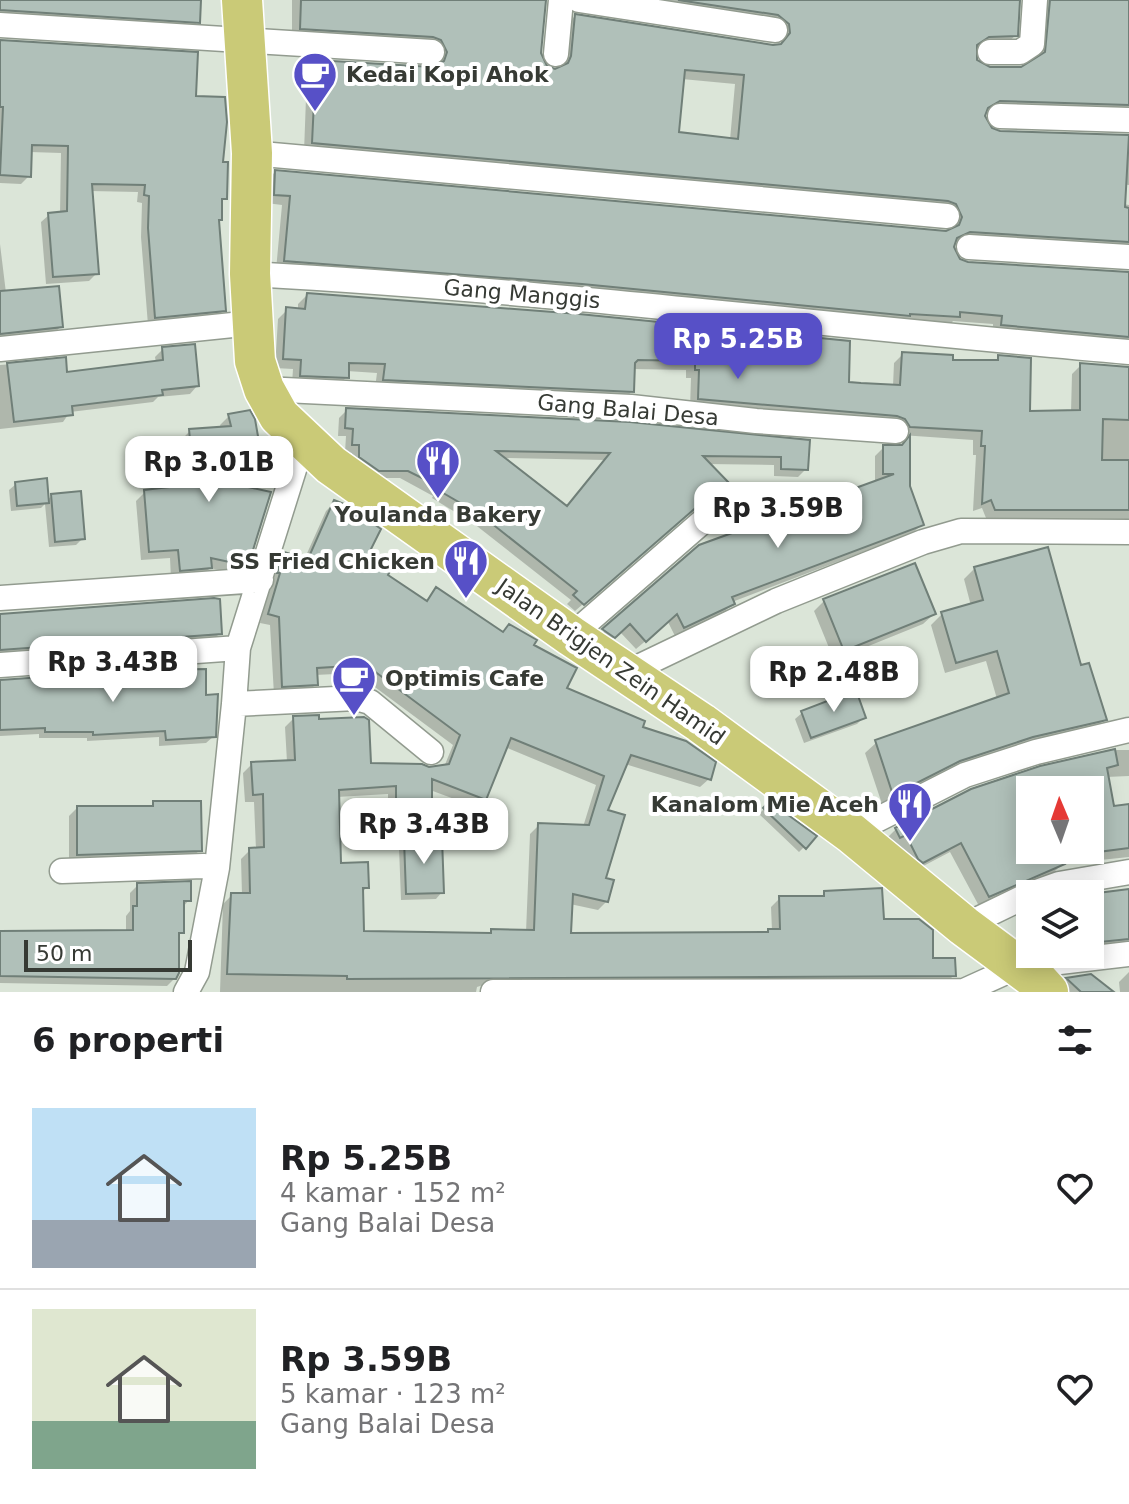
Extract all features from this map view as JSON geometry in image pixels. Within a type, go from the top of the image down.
[{"type":"main road","name":"Jalan Brigjen Zein Hamid","points":[[244,19],[252,153],[250,274],[255,361],[264,389],[279,416],[331,465],[571,636],[628,672],[851,833],[1016,966]]},
{"type":"main road","name":"Jalan Brigjen Zein Hamid","points":[[1018,968],[1048,992]]},
{"type":"street","points":[[556,54],[561,0]]},
{"type":"street","points":[[990,52],[1020,52],[1032,44],[1035,0]]},
{"type":"street","points":[[594,1],[775,30]]},
{"type":"street","points":[[0,25],[191,38],[244,19],[432,52]]},
{"type":"street","points":[[1000,116],[1129,120]]},
{"type":"street","points":[[252,153],[947,216]]},
{"type":"street","points":[[969,247],[1129,257]]},
{"type":"street","name":"Gang Manggis","points":[[250,274],[553,296],[885,331],[1129,352]]},
{"type":"street","points":[[0,349],[252,323]]},
{"type":"street","name":"Gang Balai Desa","points":[[264,389],[631,407],[756,421],[896,431]]},
{"type":"street","points":[[186,992],[197,972],[217,868],[238,648],[303,441]]},
{"type":"street","points":[[571,636],[717,509]]},
{"type":"street","points":[[628,672],[776,601],[923,542],[961,531],[1129,532]]},
{"type":"street","points":[[0,598],[261,580]]},
{"type":"street","points":[[0,665],[238,648]]},
{"type":"street","points":[[234,704],[356,698],[370,702],[431,752]]},
{"type":"street","points":[[851,833],[965,775],[1036,752],[1129,730]]},
{"type":"street","points":[[62,871],[217,868]]},
{"type":"street","points":[[1082,880],[1129,872]]},
{"type":"street","points":[[964,926],[1016,901]]},
{"type":"street","points":[[1104,957],[1129,954]]},
{"type":"street","points":[[493,992],[964,991],[1016,967]]},
{"type":"building","points":[[0,0],[201,0],[200,23],[0,10]]},
{"type":"building","points":[[301,0],[546,0],[541,53],[547,66],[555,69],[568,63],[571,56],[575,14],[773,45],[781,44],[790,33],[789,24],[778,15],[678,0],[1020,0],[1018,36],[989,37],[977,45],[977,60],[990,67],[1021,67],[1045,52],[1050,0],[1129,0],[1129,105],[1000,101],[988,108],[985,116],[992,128],[1000,131],[1129,135],[1125,207],[1129,208],[1129,242],[970,232],[957,238],[954,247],[960,259],[968,262],[1129,272],[1129,337],[1001,325],[1002,316],[960,312],[960,317],[910,316],[582,284],[284,261],[290,196],[274,195],[275,170],[946,231],[959,225],[962,217],[956,204],[948,201],[312,143],[316,60],[432,67],[444,61],[447,52],[441,40],[433,37],[300,29]],"holes":[[[685,70],[744,75],[738,139],[679,132]]]},
{"type":"building","points":[[0,40],[198,52],[196,96],[225,97],[227,122],[223,162],[228,162],[227,199],[222,199],[222,220],[219,220],[226,311],[155,318],[148,228],[149,196],[144,195],[145,185],[92,184],[99,274],[53,277],[48,213],[67,211],[68,146],[32,145],[31,177],[0,175],[3,107],[0,107]]},
{"type":"building","points":[[59,286],[63,327],[0,334],[0,291]]},
{"type":"building","points":[[307,293],[579,314],[850,341],[849,382],[900,385],[902,352],[953,355],[953,360],[998,360],[998,355],[1031,358],[1030,411],[1080,410],[1080,363],[1129,367],[1129,420],[1103,419],[1102,460],[1129,460],[1129,510],[995,510],[991,500],[982,504],[985,446],[981,446],[982,431],[910,427],[905,419],[897,416],[698,399],[699,370],[695,370],[695,361],[638,360],[635,363],[634,392],[383,380],[385,364],[349,363],[349,378],[300,376],[301,360],[283,359],[286,307],[305,309]]},
{"type":"building","points":[[195,344],[199,386],[162,390],[163,395],[72,406],[73,415],[14,422],[7,363],[66,357],[67,372],[163,360],[162,347]]},
{"type":"building","points":[[346,408],[630,422],[810,440],[808,470],[781,469],[781,457],[703,456],[732,486],[723,495],[715,494],[707,498],[584,605],[573,595],[577,591],[481,515],[438,490],[440,487],[408,471],[379,471],[359,457],[359,445],[352,445],[353,429],[345,428]],"holes":[[[496,451],[610,453],[567,506]]]},
{"type":"building","points":[[250,410],[259,442],[217,449],[220,481],[271,492],[248,566],[211,558],[212,568],[180,571],[178,550],[149,552],[144,490],[194,484],[189,429],[231,426],[228,414]]},
{"type":"building","points":[[910,435],[910,486],[924,525],[732,597],[735,604],[684,628],[677,614],[646,642],[630,624],[615,638],[602,629],[699,545],[894,474],[883,474],[883,445],[902,445]]},
{"type":"building","points":[[47,478],[49,503],[17,506],[15,482]]},
{"type":"building","points":[[81,491],[85,539],[55,542],[51,494]]},
{"type":"building","points":[[334,500],[349,506],[381,529],[370,551],[394,564],[388,575],[427,601],[436,587],[503,632],[509,624],[537,640],[534,645],[577,668],[567,688],[645,721],[643,727],[686,741],[716,762],[711,780],[631,755],[608,810],[625,815],[606,878],[614,880],[608,902],[573,894],[571,933],[768,932],[768,929],[780,929],[779,896],[824,896],[824,891],[882,888],[884,919],[919,919],[933,930],[933,958],[955,958],[956,976],[347,979],[347,976],[227,974],[231,893],[250,893],[249,848],[264,847],[263,794],[253,795],[251,762],[295,760],[293,716],[319,715],[319,719],[364,717],[369,720],[371,763],[422,764],[429,767],[449,764],[460,735],[366,665],[317,668],[318,685],[282,687],[279,617],[268,614],[284,552],[308,559]],"holes":[[[511,738],[604,776],[589,825],[538,823],[534,930],[491,929],[491,933],[364,931],[363,888],[369,888],[368,862],[341,863],[339,790],[396,786],[396,800],[432,801],[432,779],[486,800]]]},
{"type":"building","points":[[1048,547],[1081,665],[1089,663],[1107,720],[1033,737],[960,761],[893,795],[875,740],[1009,693],[997,651],[956,663],[941,612],[983,600],[974,567]]},
{"type":"building","points":[[915,563],[936,614],[844,651],[823,599]]},
{"type":"building","points":[[220,599],[222,634],[0,650],[0,614]]},
{"type":"building","points":[[206,669],[206,695],[218,694],[216,737],[166,740],[165,731],[93,735],[93,732],[45,732],[45,728],[0,730],[0,680]]},
{"type":"building","points":[[856,690],[866,718],[811,738],[801,711]]},
{"type":"building","points":[[1115,749],[1118,765],[1107,768],[1114,806],[1129,804],[1129,848],[1104,851],[1104,776],[1016,776],[1016,864],[1065,864],[1028,880],[1016,880],[1016,885],[989,897],[961,843],[923,863],[906,835],[900,838],[895,828],[971,789],[1040,766]]},
{"type":"building","points":[[153,801],[201,801],[202,851],[77,855],[77,806],[153,806]]},
{"type":"building","points":[[769,801],[817,836],[806,849],[763,808]]},
{"type":"building","points":[[442,838],[444,893],[406,894],[404,839]]},
{"type":"building","points":[[191,881],[191,901],[184,901],[184,933],[179,933],[179,973],[176,979],[0,976],[0,931],[133,930],[137,883]]},
{"type":"building","points":[[1129,889],[1129,939],[1104,942],[1104,892]]},
{"type":"building","points":[[1091,974],[1114,992],[1081,992],[1066,978]]},
{"type":"place","name":"Kedai Kopi Ahok","points":[[315,113]]},
{"type":"place","name":"Youlanda Bakery","points":[[438,500]]},
{"type":"place","name":"SS Fried Chicken","points":[[466,600]]},
{"type":"place","name":"Optimis Cafe","points":[[354,717]]},
{"type":"place","name":"Kanalom Mie Aceh","points":[[910,843]]}]
